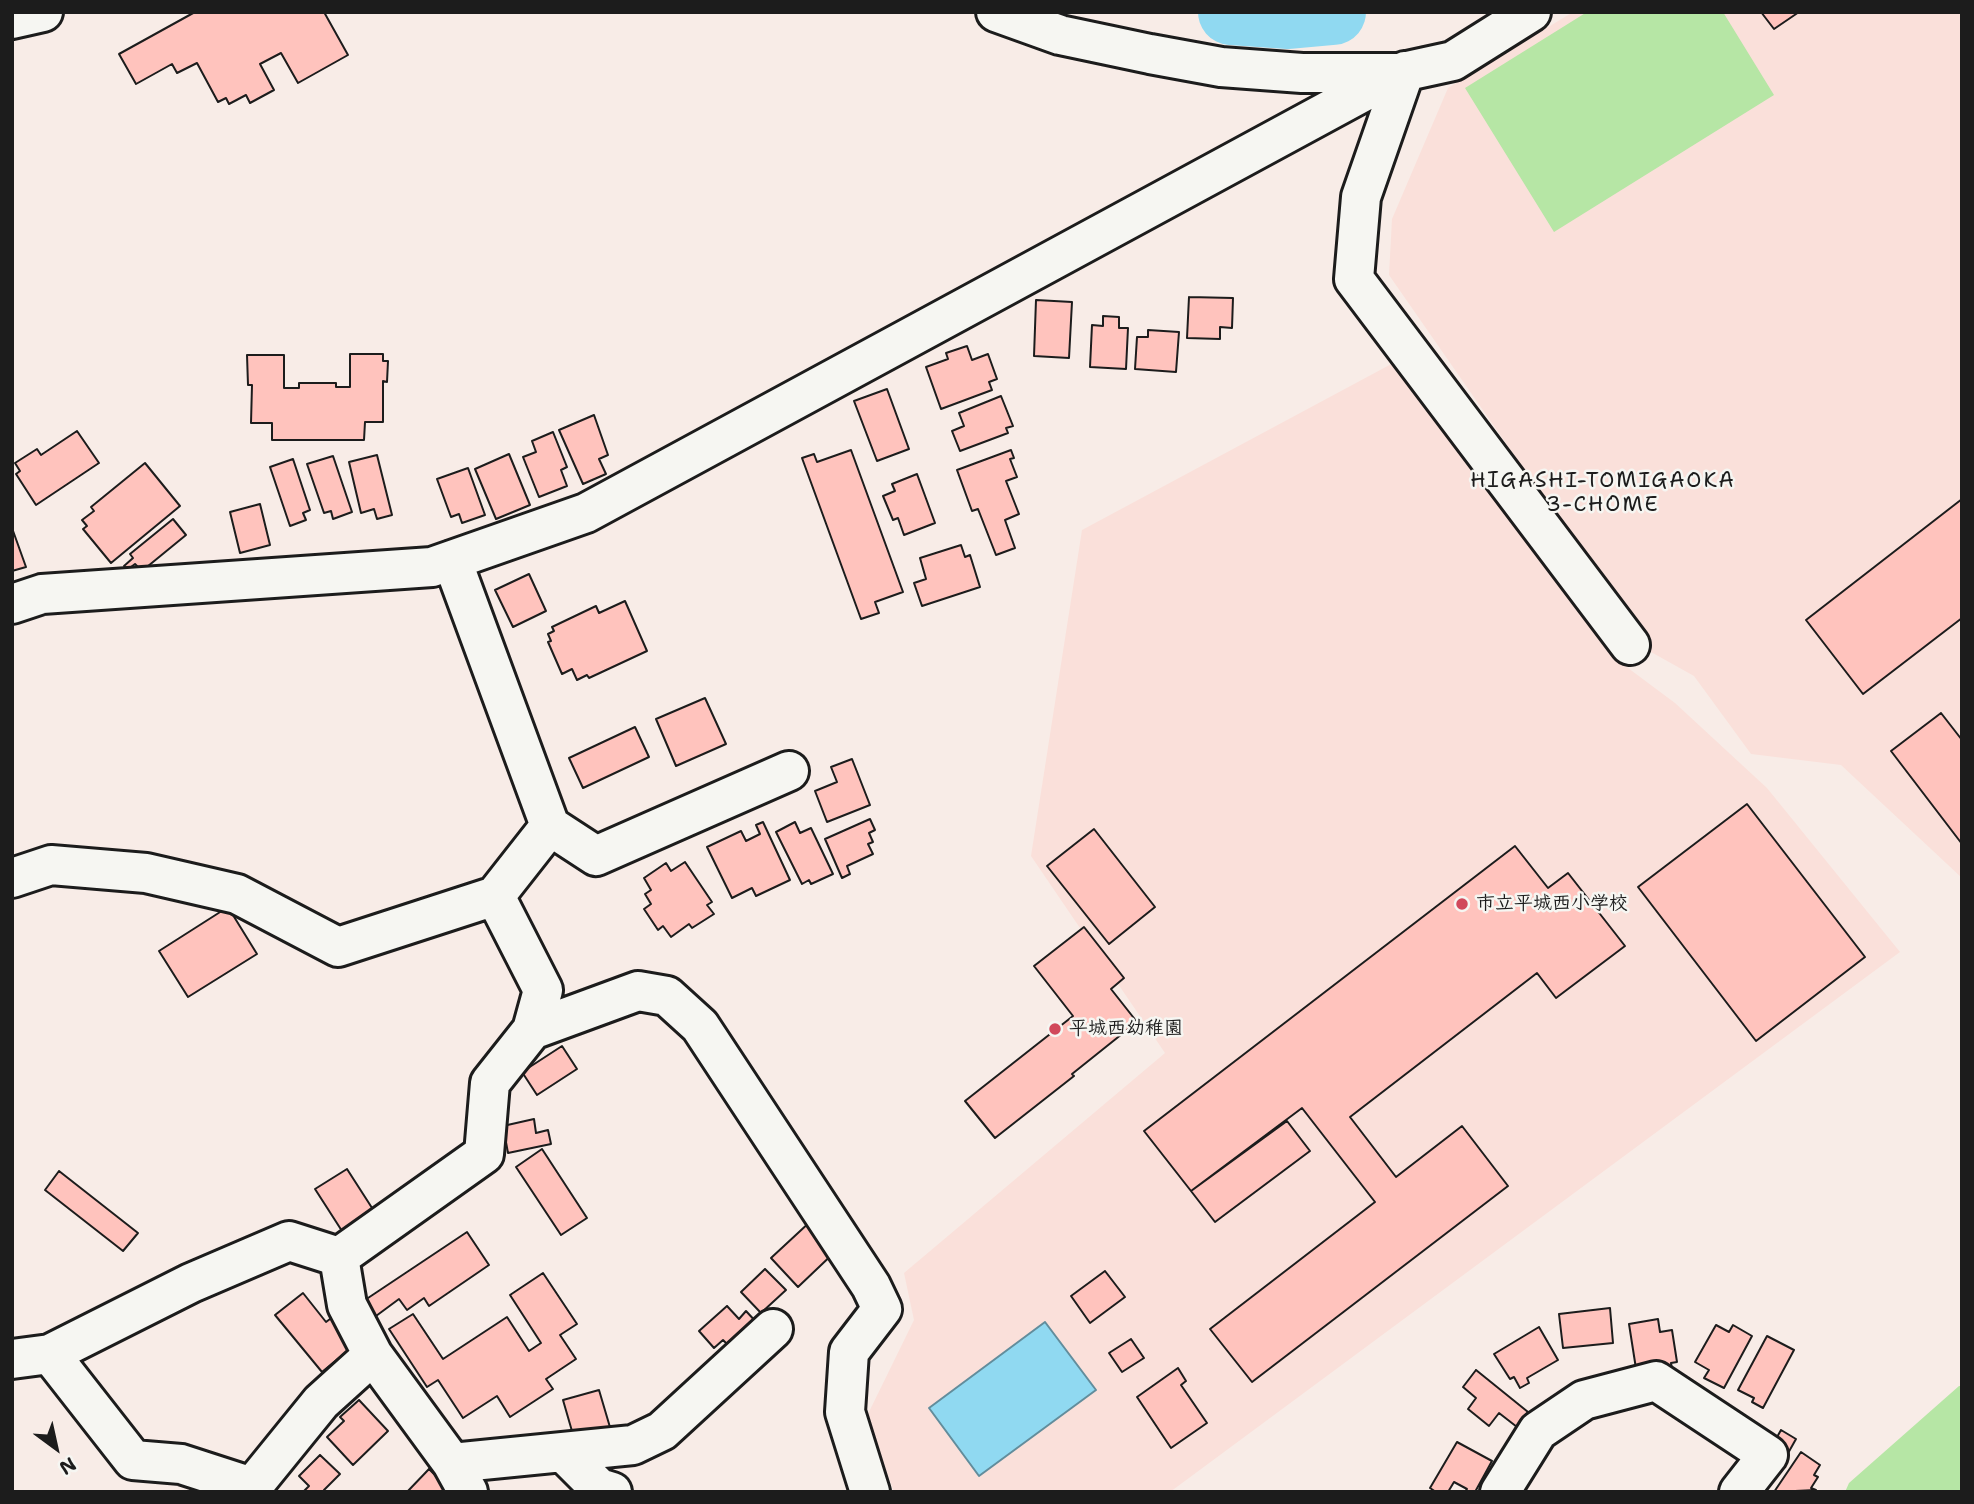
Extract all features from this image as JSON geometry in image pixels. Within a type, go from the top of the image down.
[{"type":"street","points":[[12,19],[43,12]]},
{"type":"street","points":[[996,12],[1060,35],[1221,67],[1302,74],[1401,72],[1453,61],[1516,16]]},
{"type":"street","points":[[12,604],[42,594],[432,566],[586,513],[1401,72]]},
{"type":"street","points":[[1401,72],[1362,197],[1354,279],[1630,645]]},
{"type":"street","points":[[452,560],[550,826],[596,856],[789,771]]},
{"type":"street","points":[[12,878],[51,865],[146,873],[237,894],[338,947],[495,896],[550,826]]},
{"type":"street","points":[[340,1257],[484,1154],[490,1083],[532,1030],[542,990],[495,896]]},
{"type":"street","points":[[532,1030],[638,991],[667,996],[700,1026],[871,1286],[882,1309],[849,1352],[848,1364],[845,1412],[870,1492]]},
{"type":"street","points":[[12,1359],[50,1354],[191,1283],[289,1241],[340,1257]]},
{"type":"street","points":[[340,1257],[347,1305],[373,1355],[460,1477],[564,1453],[633,1445],[662,1431],[773,1329]]},
{"type":"street","points":[[50,1354],[133,1460],[181,1464],[252,1489],[321,1402],[373,1355]]},
{"type":"street","points":[[1500,1492],[1538,1432],[1584,1400],[1656,1381],[1768,1455],[1739,1492]]},
{"type":"street","points":[[564,1453],[599,1488],[612,1492]]},
{"type":"shaded area","points":[[1573,12],[1962,12],[1962,878],[1841,765],[1751,754],[1694,676],[1651,652],[1389,275],[1392,219],[1448,88]]},
{"type":"shaded area","name":"市立平城西小学校","points":[[1410,354],[1624,665],[1675,703],[1767,788],[1900,952],[1170,1492],[894,1492],[867,1416],[914,1320],[904,1273],[1165,1053],[1031,856],[1082,530]]},
{"type":"green space","points":[[1587,12],[1723,12],[1774,95],[1554,232],[1465,88]]},
{"type":"green space","points":[[1962,1386],[1962,1492],[1845,1492],[1849,1483]]},
{"type":"water","points":[[1045,1322],[1096,1390],[979,1476],[929,1408]]},
{"type":"building","points":[[195,12],[324,12],[348,55],[298,83],[281,53],[260,64],[274,90],[250,103],[246,95],[229,104],[226,98],[218,102],[197,63],[177,73],[172,64],[136,84],[119,54]]},
{"type":"building","points":[[1761,12],[1799,12],[1774,29]]},
{"type":"building","points":[[1189,297],[1233,298],[1232,328],[1220,327],[1220,339],[1187,338]]},
{"type":"building","points":[[1036,300],[1072,302],[1069,358],[1034,356]]},
{"type":"building","points":[[1103,316],[1119,317],[1119,328],[1128,328],[1126,369],[1090,367],[1092,325],[1103,326]]},
{"type":"building","points":[[1148,330],[1179,332],[1176,372],[1135,369],[1137,337],[1148,337]]},
{"type":"building","points":[[967,346],[972,360],[988,354],[997,379],[989,382],[992,390],[941,409],[926,367],[948,359],[946,353]]},
{"type":"building","points":[[350,354],[383,354],[383,361],[388,361],[387,382],[383,381],[383,422],[365,422],[364,440],[272,440],[272,423],[251,423],[252,385],[248,385],[247,355],[284,355],[284,388],[299,388],[299,383],[336,383],[336,387],[350,387]]},
{"type":"building","points":[[887,389],[909,449],[877,461],[854,401]]},
{"type":"building","points":[[1001,396],[1013,426],[1006,428],[1008,433],[960,451],[952,431],[964,426],[959,413]]},
{"type":"building","points":[[594,415],[608,455],[599,459],[606,474],[583,484],[559,430]]},
{"type":"building","points":[[77,431],[99,463],[36,505],[16,474],[20,471],[15,463],[37,449],[41,455]]},
{"type":"building","points":[[553,432],[567,467],[561,470],[567,486],[539,497],[523,457],[536,452],[532,441]]},
{"type":"building","points":[[851,450],[903,592],[875,602],[879,613],[861,619],[802,458],[814,454],[817,462]]},
{"type":"building","points":[[1011,450],[1014,458],[1010,459],[1017,477],[1006,481],[1019,514],[1005,520],[1015,548],[996,555],[978,509],[972,511],[957,470]]},
{"type":"building","points":[[509,454],[530,505],[496,519],[475,469]]},
{"type":"building","points":[[377,455],[392,515],[377,519],[374,509],[361,513],[349,462]]},
{"type":"building","points":[[333,456],[352,512],[333,519],[331,511],[324,513],[307,464]]},
{"type":"building","points":[[293,459],[310,510],[303,513],[306,520],[290,526],[270,467]]},
{"type":"building","points":[[145,463],[180,506],[111,563],[83,529],[87,526],[82,520],[94,511],[91,507]]},
{"type":"building","points":[[468,468],[485,515],[462,523],[459,514],[451,517],[437,479]]},
{"type":"building","points":[[917,474],[935,523],[904,535],[898,518],[893,520],[883,496],[895,491],[892,484]]},
{"type":"building","points":[[1962,499],[1962,618],[1863,694],[1806,620]]},
{"type":"building","points":[[260,504],[270,545],[240,553],[230,512]]},
{"type":"building","points":[[173,519],[186,535],[142,571],[135,564],[127,570],[124,566],[133,558],[130,554]]},
{"type":"building","points":[[12,528],[26,567],[12,571]]},
{"type":"building","points":[[961,545],[965,557],[970,555],[980,587],[922,606],[914,583],[926,579],[920,558]]},
{"type":"building","points":[[529,574],[546,611],[513,627],[495,590]]},
{"type":"building","points":[[625,601],[647,651],[589,678],[587,675],[577,680],[572,669],[562,674],[548,642],[551,641],[548,634],[554,631],[552,627],[596,606],[599,613]]},
{"type":"building","points":[[705,698],[726,744],[676,766],[656,719]]},
{"type":"building","points":[[1941,713],[1962,740],[1962,844],[1891,751]]},
{"type":"building","points":[[635,727],[649,757],[583,788],[569,758]]},
{"type":"building","points":[[852,759],[870,805],[827,822],[815,791],[837,782],[831,767]]},
{"type":"building","points":[[1747,804],[1865,957],[1756,1041],[1638,887]]},
{"type":"building","points":[[870,819],[875,830],[869,833],[873,842],[868,844],[873,854],[847,866],[850,874],[842,878],[825,839]]},
{"type":"building","points":[[763,822],[790,880],[756,896],[752,888],[732,898],[707,847],[741,831],[746,841],[760,834],[756,825]]},
{"type":"building","points":[[795,822],[800,833],[811,828],[833,874],[811,884],[809,880],[802,884],[776,832]]},
{"type":"building","points":[[1094,829],[1155,907],[1109,944],[1047,866]]},
{"type":"building","points":[[1515,846],[1548,888],[1568,873],[1625,946],[1556,998],[1537,973],[1350,1117],[1396,1177],[1462,1126],[1508,1186],[1252,1382],[1210,1329],[1375,1202],[1302,1108],[1191,1191],[1144,1131]]},
{"type":"building","points":[[685,862],[712,902],[707,905],[714,914],[692,928],[689,924],[671,937],[663,926],[658,930],[644,909],[651,904],[645,894],[651,890],[644,878],[666,863],[671,871]]},
{"type":"building","points":[[228,907],[257,954],[188,997],[159,951]]},
{"type":"building","points":[[1084,927],[1124,978],[1111,989],[1137,1022],[995,1138],[965,1101],[1073,1016],[1034,966]]},
{"type":"building","points":[[562,1046],[577,1069],[537,1095],[522,1072]]},
{"type":"building","points":[[534,1119],[536,1133],[548,1130],[551,1144],[508,1153],[503,1126]]},
{"type":"building","points":[[1287,1121],[1310,1151],[1215,1222],[1191,1191]]},
{"type":"building","points":[[542,1149],[587,1218],[561,1235],[516,1167]]},
{"type":"building","points":[[347,1169],[374,1211],[342,1231],[315,1189]]},
{"type":"building","points":[[59,1171],[138,1233],[123,1251],[45,1190]]},
{"type":"building","points":[[812,1220],[839,1248],[798,1287],[771,1258]]},
{"type":"building","points":[[467,1232],[489,1265],[429,1306],[424,1298],[407,1310],[399,1299],[376,1316],[365,1300]]},
{"type":"building","points":[[765,1269],[786,1290],[761,1313],[741,1292]]},
{"type":"building","points":[[1105,1271],[1125,1297],[1090,1323],[1071,1296]]},
{"type":"building","points":[[543,1273],[577,1324],[560,1335],[576,1359],[546,1379],[553,1389],[510,1417],[497,1396],[463,1418],[438,1380],[427,1387],[389,1329],[413,1314],[443,1359],[507,1317],[529,1351],[541,1343],[510,1295]]},
{"type":"building","points":[[303,1293],[326,1322],[334,1316],[356,1344],[322,1372],[275,1315]]},
{"type":"building","points":[[727,1306],[739,1319],[746,1311],[758,1324],[731,1348],[723,1340],[714,1348],[699,1331]]},
{"type":"building","points":[[1610,1308],[1613,1343],[1563,1348],[1559,1314]]},
{"type":"building","points":[[1658,1319],[1660,1332],[1672,1330],[1677,1362],[1671,1363],[1674,1381],[1637,1375],[1629,1324]]},
{"type":"building","points":[[1716,1325],[1729,1332],[1733,1325],[1752,1336],[1724,1388],[1704,1378],[1709,1370],[1695,1362]]},
{"type":"building","points":[[1539,1327],[1558,1360],[1527,1378],[1529,1383],[1520,1388],[1514,1377],[1510,1379],[1494,1354]]},
{"type":"building","points":[[1767,1336],[1794,1350],[1763,1408],[1752,1402],[1754,1398],[1738,1390]]},
{"type":"building","points":[[1131,1339],[1144,1358],[1122,1372],[1109,1353]]},
{"type":"building","points":[[1178,1368],[1186,1381],[1181,1385],[1207,1423],[1171,1448],[1137,1397]]},
{"type":"building","points":[[1476,1370],[1528,1412],[1517,1427],[1499,1413],[1489,1426],[1468,1409],[1476,1398],[1463,1387]]},
{"type":"building","points":[[599,1390],[612,1434],[576,1445],[563,1400]]},
{"type":"building","points":[[359,1400],[388,1431],[353,1465],[327,1437],[344,1421],[340,1417]]},
{"type":"building","points":[[1781,1430],[1796,1439],[1787,1455],[1772,1446]]},
{"type":"building","points":[[1457,1442],[1492,1461],[1475,1492],[1465,1492],[1467,1489],[1454,1482],[1448,1492],[1436,1492],[1430,1488]]},
{"type":"building","points":[[1801,1452],[1820,1465],[1814,1475],[1818,1477],[1811,1488],[1816,1490],[1774,1492]]},
{"type":"building","points":[[320,1455],[340,1474],[324,1490],[326,1492],[303,1492],[309,1486],[299,1476]]},
{"type":"building","points":[[429,1469],[452,1492],[407,1492]]},
{"type":"waterway","points":[[1231,12],[1289,16],[1333,12]]},
{"type":"place","name":"市立平城西小学校","points":[[1462,904]]},
{"type":"place","name":"平城西幼稚園","points":[[1055,1029]]},
{"type":"district","name":"HIGASHI-TOMIGAOKA 3-CHOME","points":[[1603,494]]}]
